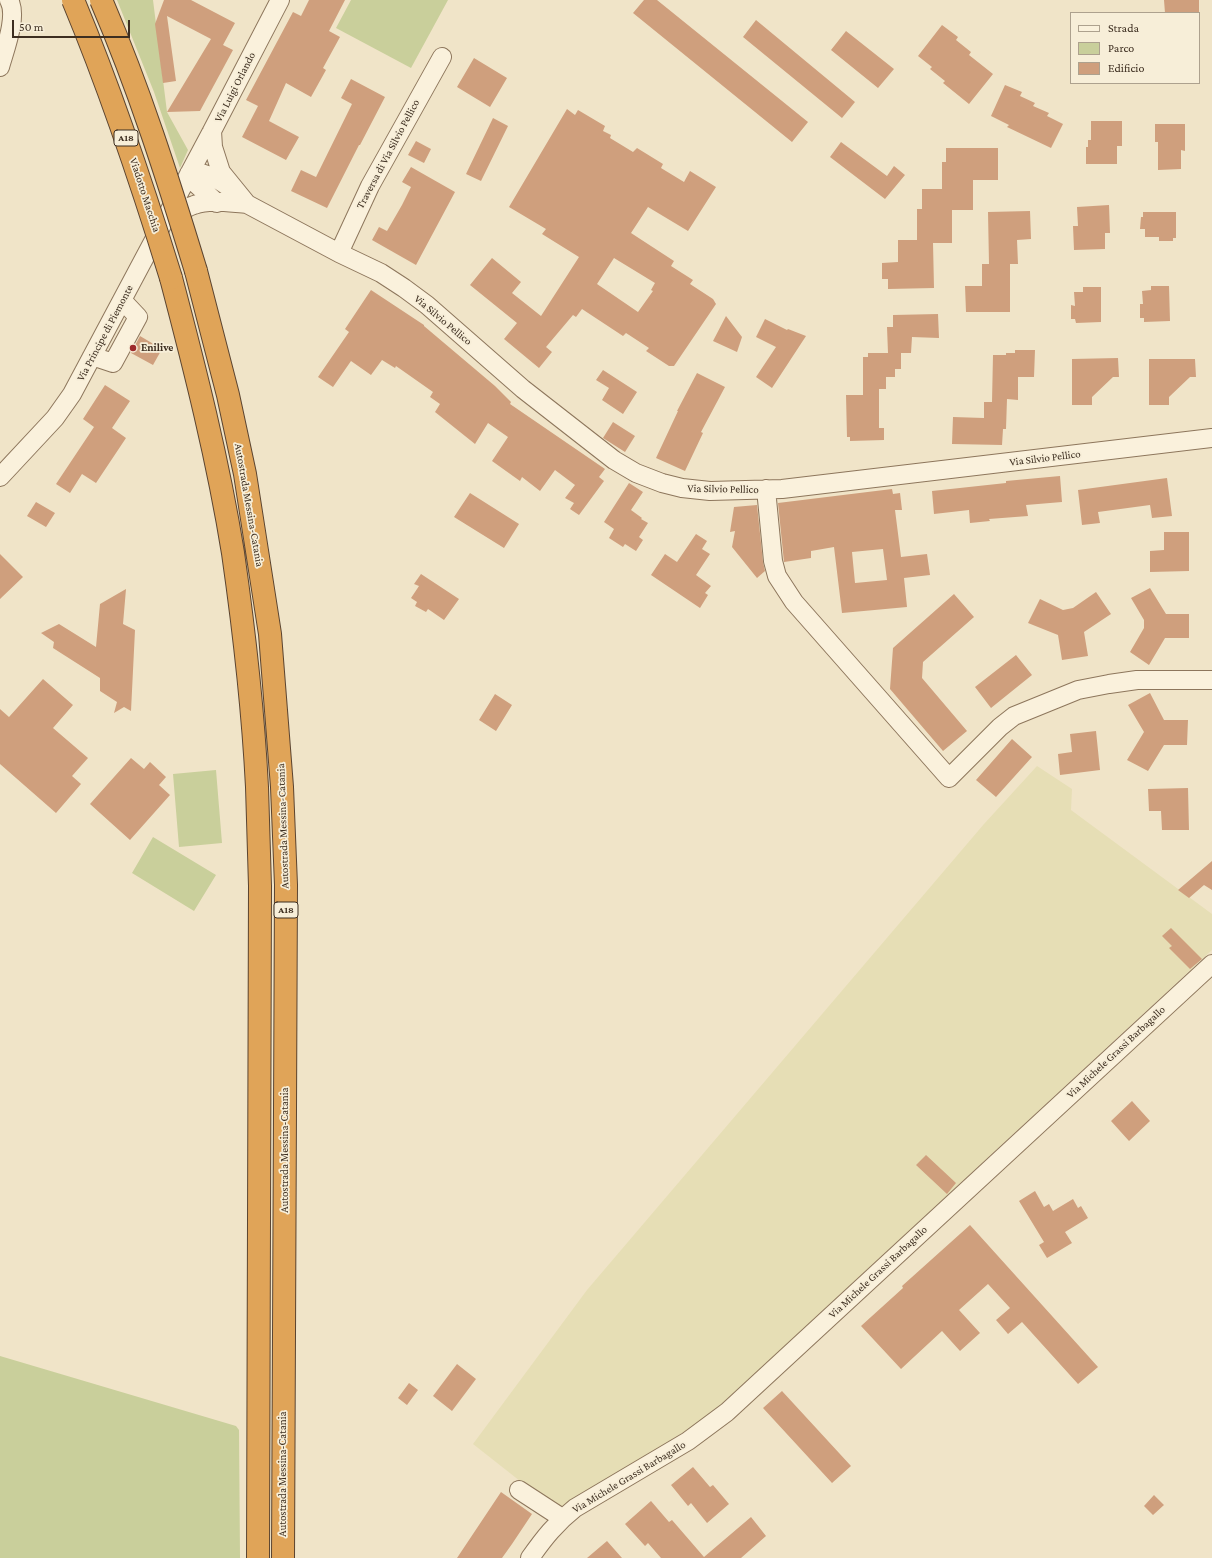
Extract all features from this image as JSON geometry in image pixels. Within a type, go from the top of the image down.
[{"type":"highway","name":"Viadotto Macchia","points":[[73,0],[115,107],[171,278],[202,401],[220,485],[242,620],[252,716],[257,787],[260,886],[258,1558]]},
{"type":"highway","name":"Autostrada Messina-Catania","points":[[101,0],[145,111],[167,174],[196,271],[224,380],[240,453],[258,549],[270,634],[282,788],[286,885],[282,1558]]},
{"type":"street","points":[[0,67],[10,29],[12,10],[9,0]]},
{"type":"street","name":"Via Luigi Orlando","points":[[189,174],[280,0]]},
{"type":"street","name":"Traversa di Via Silvio Pellico","points":[[338,253],[370,186],[442,57]]},
{"type":"street","points":[[162,223],[185,208],[196,204],[217,203],[243,198],[221,172],[213,146],[212,131]]},
{"type":"street","name":"Via Silvio Pellico","points":[[189,174],[198,172],[204,173],[243,198],[338,253],[381,273],[404,288],[427,305],[523,388],[578,433],[614,460],[636,473],[662,483],[682,488],[710,491],[790,488],[1212,438]]},
{"type":"street","points":[[189,174],[194,182],[217,203]]},
{"type":"street","name":"Via Principe di Piemonte","points":[[0,477],[55,418],[72,394],[189,174]]},
{"type":"street","points":[[766,489],[773,561],[777,576],[794,602],[949,778],[1000,727],[1014,716],[1078,690],[1137,680],[1212,680]]},
{"type":"street","name":"Via Michele Grassi Barbagallo","points":[[530,1558],[550,1530],[575,1508],[688,1441],[727,1412],[1212,964]]},
{"type":"street","points":[[519,1490],[562,1518]]},
{"type":"shaded area","points":[[1037,766],[1072,789],[1071,810],[1212,914],[1212,950],[705,1419],[562,1507],[520,1481],[473,1444],[587,1290],[984,824]]},
{"type":"green space","points":[[117,0],[153,0],[167,112],[188,150],[180,168],[154,92]]},
{"type":"green space","points":[[351,0],[448,0],[411,68],[336,28]]},
{"type":"green space","points":[[216,770],[222,843],[179,847],[173,774]]},
{"type":"green space","points":[[153,837],[216,875],[194,911],[132,873]]},
{"type":"green space","points":[[0,1356],[236,1426],[239,1430],[240,1558],[0,1558]]},
{"type":"building","points":[[164,0],[191,0],[235,23],[223,45],[233,50],[200,111],[167,112],[211,39],[167,16],[176,81],[163,83],[155,24]]},
{"type":"building","points":[[309,0],[345,0],[329,31],[340,37],[323,68],[326,70],[311,97],[286,83],[269,121],[299,137],[286,160],[242,137],[258,106],[246,100],[293,12],[301,16]]},
{"type":"building","points":[[644,0],[657,0],[808,122],[792,142],[633,13]]},
{"type":"building","points":[[1164,0],[1199,0],[1199,12],[1165,12]]},
{"type":"building","points":[[756,20],[855,102],[842,118],[743,37]]},
{"type":"building","points":[[942,25],[958,37],[956,40],[971,52],[969,55],[993,74],[969,104],[943,83],[945,81],[930,69],[932,67],[918,56]]},
{"type":"building","points":[[846,31],[894,69],[878,88],[831,50]]},
{"type":"building","points":[[474,58],[507,78],[490,107],[457,87]]},
{"type":"building","points":[[351,79],[385,97],[327,208],[291,191],[301,170],[316,177],[352,104],[341,98]]},
{"type":"building","points":[[1005,85],[1022,92],[1020,96],[1035,103],[1033,106],[1049,113],[1047,116],[1063,124],[1051,148],[1007,127],[1009,125],[991,116]]},
{"type":"building","points":[[567,109],[575,115],[578,110],[605,126],[603,131],[611,135],[610,138],[633,152],[637,148],[663,164],[661,168],[684,182],[690,171],[716,187],[688,231],[648,207],[631,233],[674,261],[671,266],[693,280],[690,284],[713,299],[716,304],[674,366],[669,366],[646,351],[649,348],[626,333],[623,336],[582,309],[576,317],[573,315],[546,347],[552,352],[539,368],[504,339],[517,323],[470,285],[492,258],[521,282],[512,293],[541,316],[579,257],[542,234],[546,229],[509,207]],"holes":[[[614,258],[655,283],[651,290],[653,291],[638,312],[597,284]]]},
{"type":"building","points":[[493,118],[508,126],[481,181],[466,174]]},
{"type":"building","points":[[1091,121],[1122,121],[1122,146],[1117,146],[1117,164],[1086,164],[1086,147],[1088,147],[1088,140],[1091,140]]},
{"type":"building","points":[[1155,124],[1185,124],[1185,151],[1181,150],[1181,169],[1158,170],[1158,142],[1155,142]]},
{"type":"building","points":[[416,141],[431,149],[424,163],[408,155]]},
{"type":"building","points":[[841,142],[887,176],[894,166],[905,175],[885,199],[830,157]]},
{"type":"building","points":[[946,148],[998,148],[998,180],[973,180],[973,210],[952,210],[952,243],[933,243],[934,288],[888,289],[888,279],[882,279],[882,263],[898,262],[898,240],[917,240],[917,209],[922,209],[922,189],[942,189],[942,162],[946,162]]},
{"type":"building","points":[[411,167],[455,192],[416,265],[372,240],[379,227],[387,231],[402,205],[411,187],[402,182]]},
{"type":"building","points":[[1109,205],[1110,233],[1105,233],[1105,249],[1074,250],[1073,226],[1078,226],[1077,207]]},
{"type":"building","points":[[1030,211],[1031,239],[1017,240],[1018,264],[1010,264],[1010,312],[966,312],[965,286],[982,286],[982,264],[989,264],[988,212]]},
{"type":"building","points":[[1143,212],[1176,212],[1176,238],[1173,238],[1173,241],[1159,241],[1159,237],[1145,237],[1145,229],[1140,229]]},
{"type":"building","points":[[1151,286],[1169,286],[1170,321],[1144,322],[1144,318],[1140,318],[1140,304],[1143,304],[1142,291],[1151,290]]},
{"type":"building","points":[[1083,287],[1101,287],[1101,322],[1076,323],[1075,319],[1071,319],[1071,305],[1075,306],[1074,292],[1083,292]]},
{"type":"building","points":[[371,290],[424,325],[495,386],[511,402],[510,404],[605,469],[599,477],[604,481],[579,515],[570,509],[574,503],[565,498],[575,485],[555,470],[540,491],[522,477],[520,481],[492,461],[508,437],[488,423],[475,444],[435,412],[440,404],[430,397],[433,392],[396,366],[395,368],[382,360],[371,375],[351,361],[333,387],[318,377],[349,332],[345,329]]},
{"type":"building","points":[[938,314],[939,338],[912,337],[911,353],[901,353],[901,369],[895,369],[895,377],[886,377],[886,389],[879,389],[879,428],[884,428],[884,440],[850,441],[850,437],[847,437],[846,395],[863,395],[863,357],[868,357],[868,353],[888,353],[887,327],[893,327],[893,315]]},
{"type":"building","points":[[726,316],[742,337],[737,352],[713,341]]},
{"type":"building","points":[[765,319],[787,330],[788,329],[806,336],[772,388],[756,377],[776,347],[756,337]]},
{"type":"building","points":[[140,336],[162,349],[153,365],[131,353]]},
{"type":"building","points":[[1015,350],[1035,350],[1034,377],[1018,377],[1018,400],[1007,399],[1006,429],[1003,429],[1002,445],[952,444],[953,417],[984,418],[984,402],[992,402],[993,355],[1015,353]]},
{"type":"building","points":[[1118,358],[1119,377],[1113,377],[1092,397],[1092,405],[1072,405],[1072,359]]},
{"type":"building","points":[[1149,359],[1195,359],[1196,377],[1190,377],[1169,397],[1169,405],[1149,405]]},
{"type":"building","points":[[603,370],[637,392],[623,414],[602,400],[609,388],[596,380]]},
{"type":"building","points":[[697,373],[725,387],[701,432],[703,433],[685,471],[656,458],[677,411]]},
{"type":"building","points":[[105,385],[130,401],[112,428],[126,438],[96,483],[82,474],[70,493],[56,484],[94,427],[83,419]]},
{"type":"building","points":[[613,422],[635,436],[625,452],[603,438]]},
{"type":"building","points":[[1060,476],[1062,502],[1026,505],[1028,516],[989,519],[990,521],[970,523],[969,510],[934,514],[932,491],[1006,483],[1006,481]]},
{"type":"building","points":[[1167,478],[1172,516],[1152,518],[1150,505],[1098,512],[1100,523],[1082,525],[1078,490]]},
{"type":"building","points":[[629,483],[643,492],[631,510],[648,523],[639,537],[643,540],[636,551],[625,544],[623,547],[609,538],[614,529],[604,522]]},
{"type":"building","points":[[892,489],[893,494],[900,493],[902,510],[895,510],[901,557],[927,554],[930,575],[904,578],[907,607],[842,613],[834,547],[811,551],[811,558],[784,562],[778,503]],"holes":[[[883,549],[887,580],[855,583],[852,552]]]},
{"type":"building","points":[[470,493],[519,524],[504,548],[454,517]]},
{"type":"building","points":[[36,502],[55,513],[46,527],[27,516]]},
{"type":"building","points":[[757,505],[765,571],[757,578],[732,547],[735,531],[730,532],[734,507]]},
{"type":"building","points":[[1164,532],[1189,532],[1189,571],[1150,572],[1150,551],[1164,550]]},
{"type":"building","points":[[696,534],[707,541],[702,549],[710,554],[696,575],[711,586],[705,593],[708,595],[700,608],[651,575],[665,554],[677,562]]},
{"type":"building","points":[[0,554],[23,577],[0,599]]},
{"type":"building","points":[[421,574],[459,599],[444,620],[428,609],[426,612],[415,606],[417,602],[411,598],[419,586],[414,584]]},
{"type":"building","points":[[1150,588],[1166,614],[1189,614],[1189,638],[1165,638],[1149,665],[1130,652],[1144,628],[1144,620],[1131,598]]},
{"type":"building","points":[[126,589],[123,624],[135,630],[131,711],[124,707],[114,713],[117,702],[100,691],[100,678],[53,648],[54,642],[41,633],[59,624],[96,647],[100,604]]},
{"type":"building","points":[[1096,592],[1111,614],[1084,632],[1088,656],[1062,660],[1058,635],[1028,623],[1040,599],[1063,610],[1073,608]]},
{"type":"building","points":[[954,594],[974,617],[923,662],[922,678],[967,731],[943,751],[890,689],[893,648]]},
{"type":"building","points":[[1016,655],[1032,675],[991,708],[975,687]]},
{"type":"building","points":[[43,679],[73,705],[53,728],[88,758],[72,776],[81,784],[56,813],[0,764],[0,709],[9,717]]},
{"type":"building","points":[[1150,693],[1164,720],[1188,720],[1187,745],[1164,745],[1148,771],[1127,760],[1144,732],[1128,705]]},
{"type":"building","points":[[495,694],[512,705],[496,731],[479,720]]},
{"type":"building","points":[[1096,731],[1100,770],[1060,775],[1058,754],[1072,752],[1070,734]]},
{"type":"building","points":[[1012,739],[1032,757],[996,797],[976,780]]},
{"type":"building","points":[[131,758],[144,769],[150,762],[166,777],[159,785],[170,795],[130,840],[90,804]]},
{"type":"building","points":[[1188,788],[1189,830],[1162,830],[1161,811],[1149,811],[1148,789]]},
{"type":"building","points":[[1212,861],[1212,890],[1204,885],[1189,898],[1178,890]]},
{"type":"building","points":[[1171,928],[1202,959],[1190,969],[1169,948],[1172,946],[1162,936]]},
{"type":"building","points":[[1132,1101],[1150,1121],[1129,1141],[1111,1121]]},
{"type":"building","points":[[926,1155],[956,1183],[947,1194],[916,1165]]},
{"type":"building","points":[[1035,1191],[1044,1207],[1049,1204],[1053,1211],[1073,1199],[1078,1208],[1081,1206],[1088,1218],[1065,1232],[1072,1243],[1047,1258],[1039,1245],[1044,1242],[1019,1201]]},
{"type":"building","points":[[970,1225],[1098,1367],[1078,1384],[1022,1322],[1008,1334],[996,1320],[1010,1308],[988,1284],[959,1310],[980,1333],[960,1351],[942,1331],[901,1369],[861,1326],[903,1288],[902,1286]]},
{"type":"building","points":[[457,1364],[476,1379],[452,1411],[433,1396]]},
{"type":"building","points":[[409,1383],[418,1390],[407,1405],[398,1398]]},
{"type":"building","points":[[782,1391],[851,1466],[832,1483],[763,1408]]},
{"type":"building","points":[[693,1467],[710,1487],[713,1485],[729,1504],[707,1523],[691,1503],[688,1506],[671,1485]]},
{"type":"building","points":[[501,1492],[532,1514],[512,1544],[502,1558],[457,1558]]},
{"type":"building","points":[[1154,1495],[1164,1505],[1153,1515],[1144,1506]]},
{"type":"building","points":[[651,1501],[669,1522],[672,1520],[704,1557],[751,1517],[766,1536],[741,1558],[661,1558],[648,1543],[645,1546],[625,1524]]},
{"type":"building","points":[[607,1541],[622,1558],[587,1558]]},
{"type":"place","name":"Enilive","points":[[133,348]]}]
